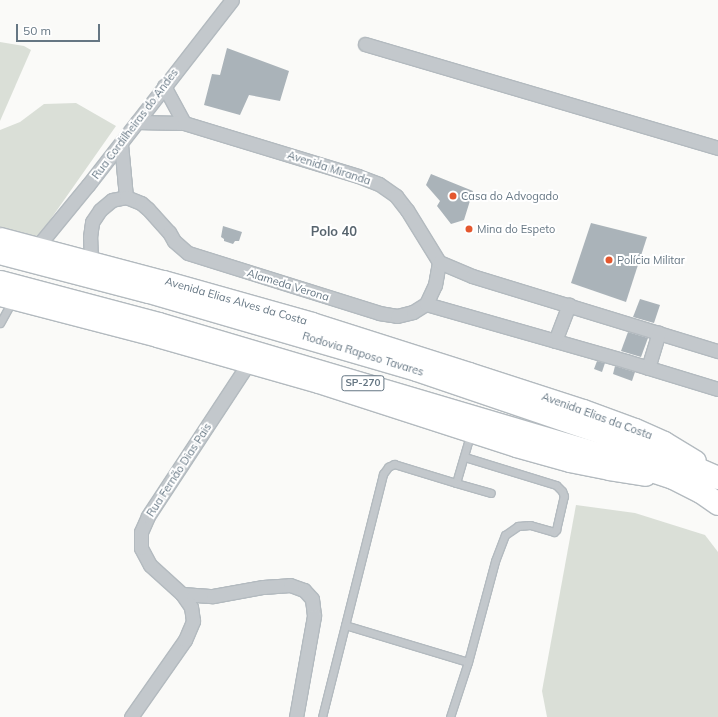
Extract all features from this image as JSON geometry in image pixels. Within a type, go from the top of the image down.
[{"type":"highway","name":"Rodovia Raposo Tavares","points":[[0,253],[149,292],[417,370],[661,453],[718,477]]},
{"type":"highway","name":"SP-270","points":[[0,282],[167,326],[673,478],[701,492],[718,504]]},
{"type":"main road","name":"Avenida Elias Alves da Costa","points":[[0,237],[163,280],[305,320],[469,372]]},
{"type":"main road","points":[[6,298],[156,337],[318,383],[516,447],[576,463],[638,475],[673,478]]},
{"type":"main road","name":"Avenida Elias da Costa","points":[[469,372],[635,428],[664,441],[693,458],[718,477]]},
{"type":"street","name":"Rua Cordilheiras do Andes","points":[[37,247],[121,144],[164,86],[232,0]]},
{"type":"street","points":[[365,44],[718,148]]},
{"type":"street","points":[[164,86],[184,123]]},
{"type":"street","name":"Avenida Miranda","points":[[137,122],[184,123],[358,176],[379,184],[396,196],[407,210],[439,262]]},
{"type":"street","points":[[91,262],[90,237],[92,222],[100,210],[112,200],[126,197],[121,144]]},
{"type":"street","name":"Alameda Verona","points":[[126,197],[141,203],[148,209],[166,228],[174,241],[188,253],[379,313],[397,316],[413,312],[426,304]]},
{"type":"street","points":[[718,351],[472,276],[439,262],[435,285],[426,304],[718,389]]},
{"type":"street","points":[[555,341],[569,305]]},
{"type":"street","points":[[648,368],[659,333]]},
{"type":"street","name":"Rua Fernão Dias Pais","points":[[131,717],[185,640],[193,621],[191,607],[182,594],[150,565],[141,548],[141,532],[148,516],[248,364]]},
{"type":"street","points":[[182,594],[213,596],[263,587],[290,585],[304,590],[312,599],[314,616],[296,717]]},
{"type":"lane","points":[[0,324],[6,298]]},
{"type":"lane","points":[[456,483],[472,432]]},
{"type":"lane","points":[[450,717],[468,662],[496,561],[505,535],[518,526],[530,525],[554,532],[556,530],[564,496],[562,491],[556,485],[465,457]]},
{"type":"lane","points":[[322,717],[383,474],[388,467],[394,464],[491,493]]},
{"type":"lane","points":[[345,625],[468,662]]},
{"type":"shaded area","points":[[0,42],[24,46],[31,50],[0,121]]},
{"type":"shaded area","points":[[76,103],[116,126],[36,240],[0,230],[0,130],[20,122],[44,104]]},
{"type":"shaded area","points":[[576,505],[635,513],[705,535],[718,552],[718,717],[547,717],[542,691]]},
{"type":"building","points":[[227,48],[289,71],[280,101],[249,95],[240,115],[204,105],[212,74],[220,75]]},
{"type":"building","name":"Casa do Advogado","points":[[431,174],[473,191],[464,220],[451,224],[437,206],[440,201],[426,185]]},
{"type":"building","name":"Polícia Militar","points":[[591,223],[647,237],[626,302],[571,283]]},
{"type":"building","points":[[223,226],[242,232],[239,241],[235,241],[233,244],[224,241],[221,237]]},
{"type":"building","points":[[640,299],[660,305],[654,323],[633,317]]},
{"type":"building","points":[[628,332],[648,338],[641,357],[621,351]]},
{"type":"building","points":[[597,361],[605,363],[602,372],[594,369]]},
{"type":"building","points":[[615,366],[635,372],[632,381],[613,374]]},
{"type":"place","name":"Casa do Advogado","points":[[453,196]]},
{"type":"place","name":"Mina do Espeto","points":[[469,229]]},
{"type":"place","name":"Polícia Militar","points":[[609,260]]},
{"type":"district","name":"Polo 40","points":[[334,231]]}]
